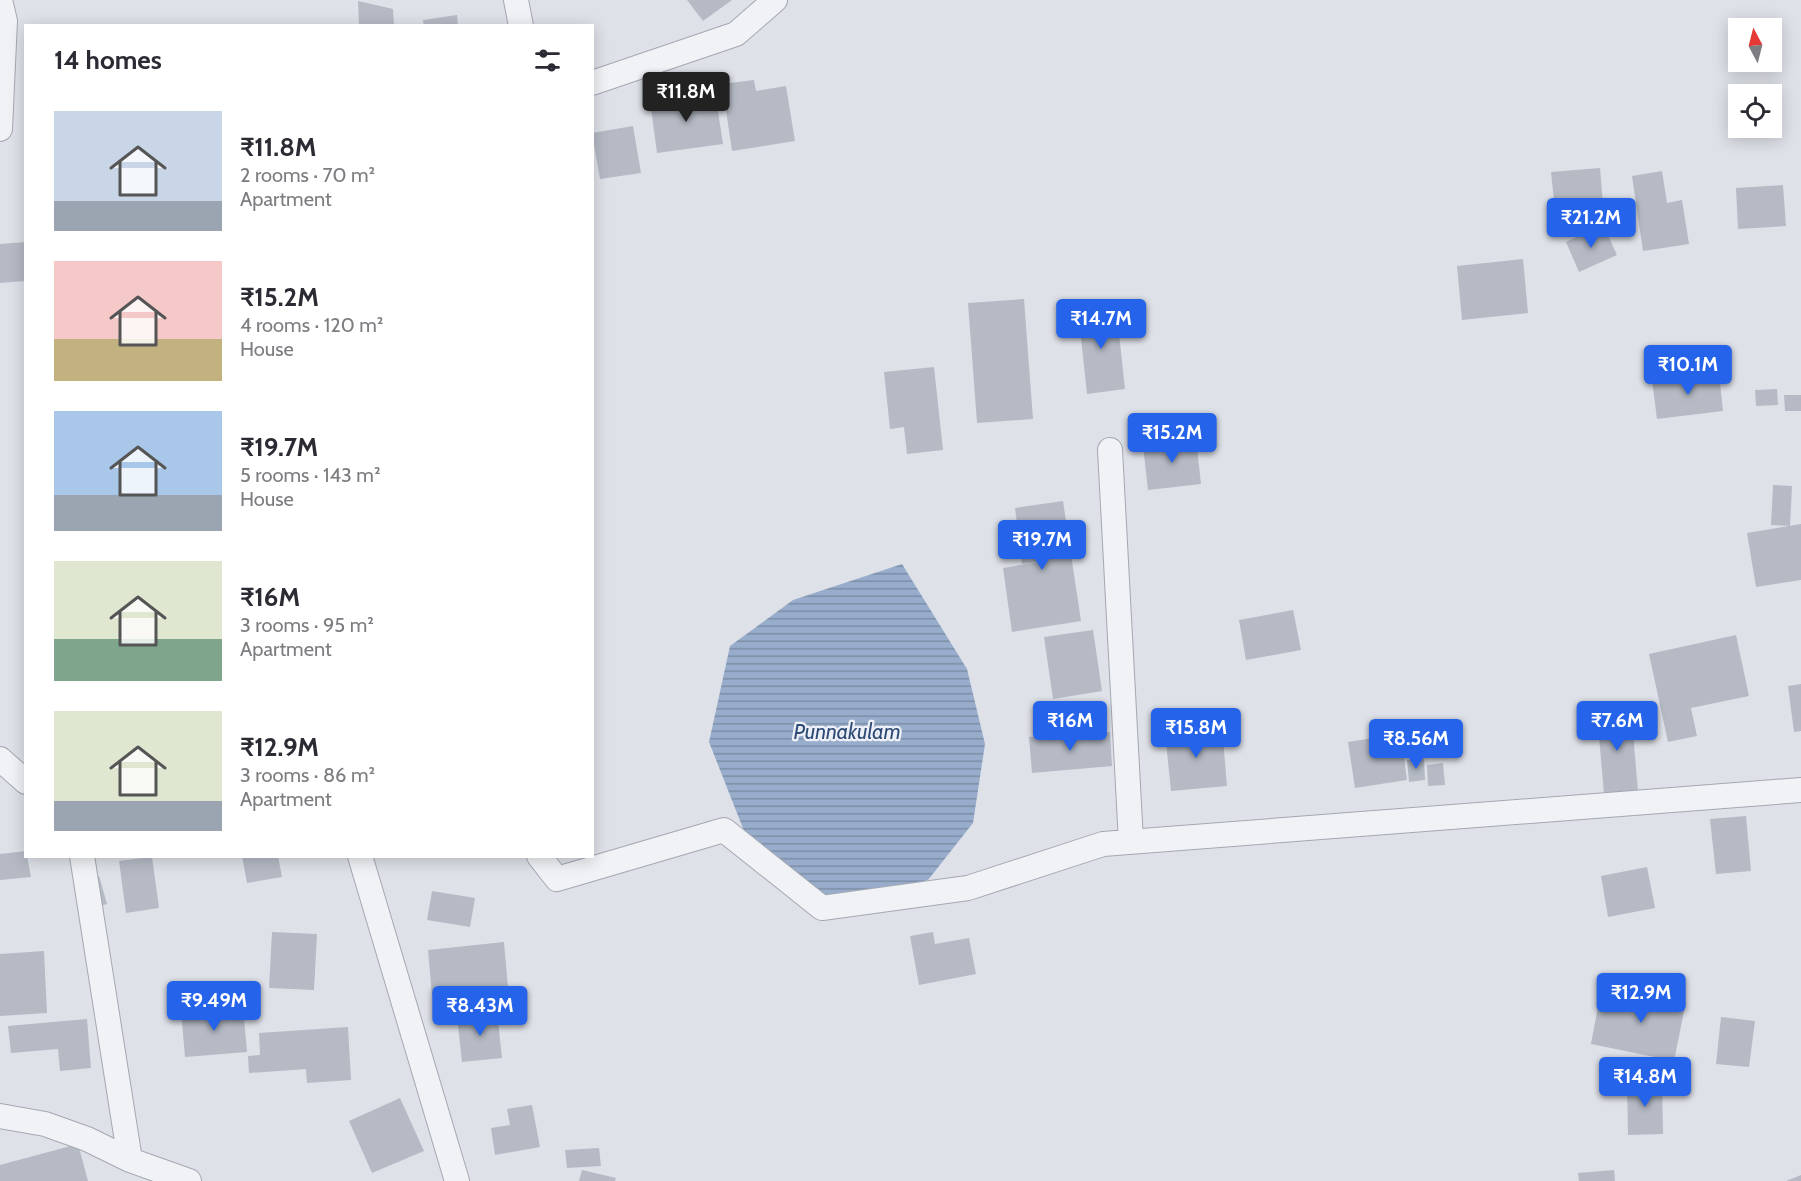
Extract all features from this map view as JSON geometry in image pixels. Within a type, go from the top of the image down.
[{"type":"street","points":[[516,0],[521,24]]},
{"type":"street","points":[[594,82],[736,34],[775,0]]},
{"type":"street","points":[[0,129],[2,15]]},
{"type":"street","points":[[1110,450],[1131,842]]},
{"type":"street","points":[[0,759],[24,780]]},
{"type":"street","points":[[540,858],[556,879],[724,830],[822,908],[969,888],[1103,844],[1801,790]]},
{"type":"street","points":[[82,858],[130,1160]]},
{"type":"street","points":[[361,858],[457,1181]]},
{"type":"street","points":[[0,1116],[45,1124],[87,1139],[130,1160],[189,1181]]},
{"type":"water","name":"Punnakulam","points":[[902,564],[967,669],[985,744],[973,823],[928,880],[830,902],[748,841],[709,742],[730,646],[793,600]]},
{"type":"building","points":[[687,0],[732,0],[703,21]]},
{"type":"building","points":[[358,1],[393,9],[394,24],[359,24]]},
{"type":"building","points":[[457,15],[458,24],[424,24],[423,20]]},
{"type":"building","points":[[754,80],[756,91],[786,86],[795,141],[732,151],[722,84]]},
{"type":"building","points":[[715,92],[723,144],[657,153],[650,101]]},
{"type":"building","points":[[633,126],[641,173],[600,179],[594,133]]},
{"type":"building","points":[[1600,168],[1604,216],[1556,220],[1551,172]]},
{"type":"building","points":[[1662,171],[1667,203],[1682,200],[1689,244],[1643,251],[1632,176]]},
{"type":"building","points":[[1783,185],[1786,226],[1738,229],[1736,188]]},
{"type":"building","points":[[1603,225],[1617,255],[1579,272],[1566,242]]},
{"type":"building","points":[[24,242],[24,281],[0,283],[0,244]]},
{"type":"building","points":[[1523,259],[1528,313],[1462,320],[1457,266]]},
{"type":"building","points":[[1024,299],[1033,419],[977,423],[968,303]]},
{"type":"building","points":[[1116,306],[1125,389],[1087,394],[1078,310]]},
{"type":"building","points":[[934,367],[943,450],[907,454],[904,427],[890,429],[884,372]]},
{"type":"building","points":[[1719,373],[1723,411],[1657,419],[1652,380]]},
{"type":"building","points":[[1777,389],[1778,405],[1756,406],[1755,390]]},
{"type":"building","points":[[1784,395],[1801,395],[1801,411],[1785,411]]},
{"type":"building","points":[[1196,439],[1201,484],[1148,490],[1143,445]]},
{"type":"building","points":[[1773,485],[1792,486],[1790,526],[1771,525]]},
{"type":"building","points":[[1063,501],[1081,621],[1012,632],[1003,568],[1045,561],[1022,564],[1015,508]]},
{"type":"building","points":[[1801,524],[1801,580],[1756,587],[1747,533]]},
{"type":"building","points":[[1293,610],[1301,650],[1246,660],[1239,620]]},
{"type":"building","points":[[1093,630],[1102,691],[1053,699],[1044,637]]},
{"type":"building","points":[[1736,635],[1749,696],[1691,708],[1697,736],[1668,742],[1649,654]]},
{"type":"building","points":[[1801,684],[1801,731],[1794,732],[1788,686]]},
{"type":"building","points":[[1631,710],[1638,791],[1604,794],[1597,713]]},
{"type":"building","points":[[1222,727],[1227,786],[1171,791],[1165,732]]},
{"type":"building","points":[[1424,730],[1428,754],[1404,758],[1407,780],[1355,788],[1348,742]]},
{"type":"building","points":[[1110,732],[1112,766],[1032,773],[1029,737]]},
{"type":"building","points":[[1424,759],[1425,780],[1409,782],[1407,760]]},
{"type":"building","points":[[1443,763],[1445,785],[1428,786],[1427,765]]},
{"type":"building","points":[[1746,816],[1751,871],[1716,874],[1710,819]]},
{"type":"building","points":[[24,851],[31,877],[0,880],[0,854]]},
{"type":"building","points":[[152,858],[159,908],[126,913],[119,861]]},
{"type":"building","points":[[242,858],[278,858],[282,877],[247,883]]},
{"type":"building","points":[[1647,867],[1655,908],[1608,917],[1601,876]]},
{"type":"building","points":[[99,876],[107,904],[86,910],[78,881]]},
{"type":"building","points":[[432,891],[475,898],[470,927],[427,920]]},
{"type":"building","points":[[272,932],[317,934],[314,990],[269,988]]},
{"type":"building","points":[[933,932],[935,944],[969,938],[976,974],[919,985],[910,936]]},
{"type":"building","points":[[504,942],[508,988],[432,996],[428,950]]},
{"type":"building","points":[[44,951],[47,1013],[0,1016],[0,954]]},
{"type":"building","points":[[1618,987],[1686,1001],[1674,1061],[1591,1044],[1598,1007],[1613,1010]]},
{"type":"building","points":[[243,1007],[247,1052],[185,1057],[181,1011]]},
{"type":"building","points":[[497,1011],[502,1058],[462,1062],[457,1016]]},
{"type":"building","points":[[1721,1017],[1755,1021],[1749,1067],[1716,1064]]},
{"type":"building","points":[[87,1019],[91,1068],[60,1071],[58,1049],[11,1053],[8,1026]]},
{"type":"building","points":[[348,1027],[351,1080],[307,1083],[306,1069],[249,1073],[248,1056],[260,1055],[259,1033]]},
{"type":"building","points":[[1627,1081],[1662,1081],[1663,1134],[1628,1135]]},
{"type":"building","points":[[400,1098],[424,1151],[372,1173],[349,1121]]},
{"type":"building","points":[[532,1105],[540,1147],[495,1155],[491,1128],[510,1125],[507,1109]]},
{"type":"building","points":[[78,1144],[88,1181],[0,1181],[0,1165]]},
{"type":"building","points":[[599,1148],[601,1166],[567,1168],[565,1150]]},
{"type":"building","points":[[582,1170],[616,1178],[615,1181],[579,1181]]},
{"type":"building","points":[[1614,1170],[1615,1181],[1579,1181],[1578,1173]]},
{"type":"building","points":[[1801,1175],[1801,1181],[1786,1181]]}]
